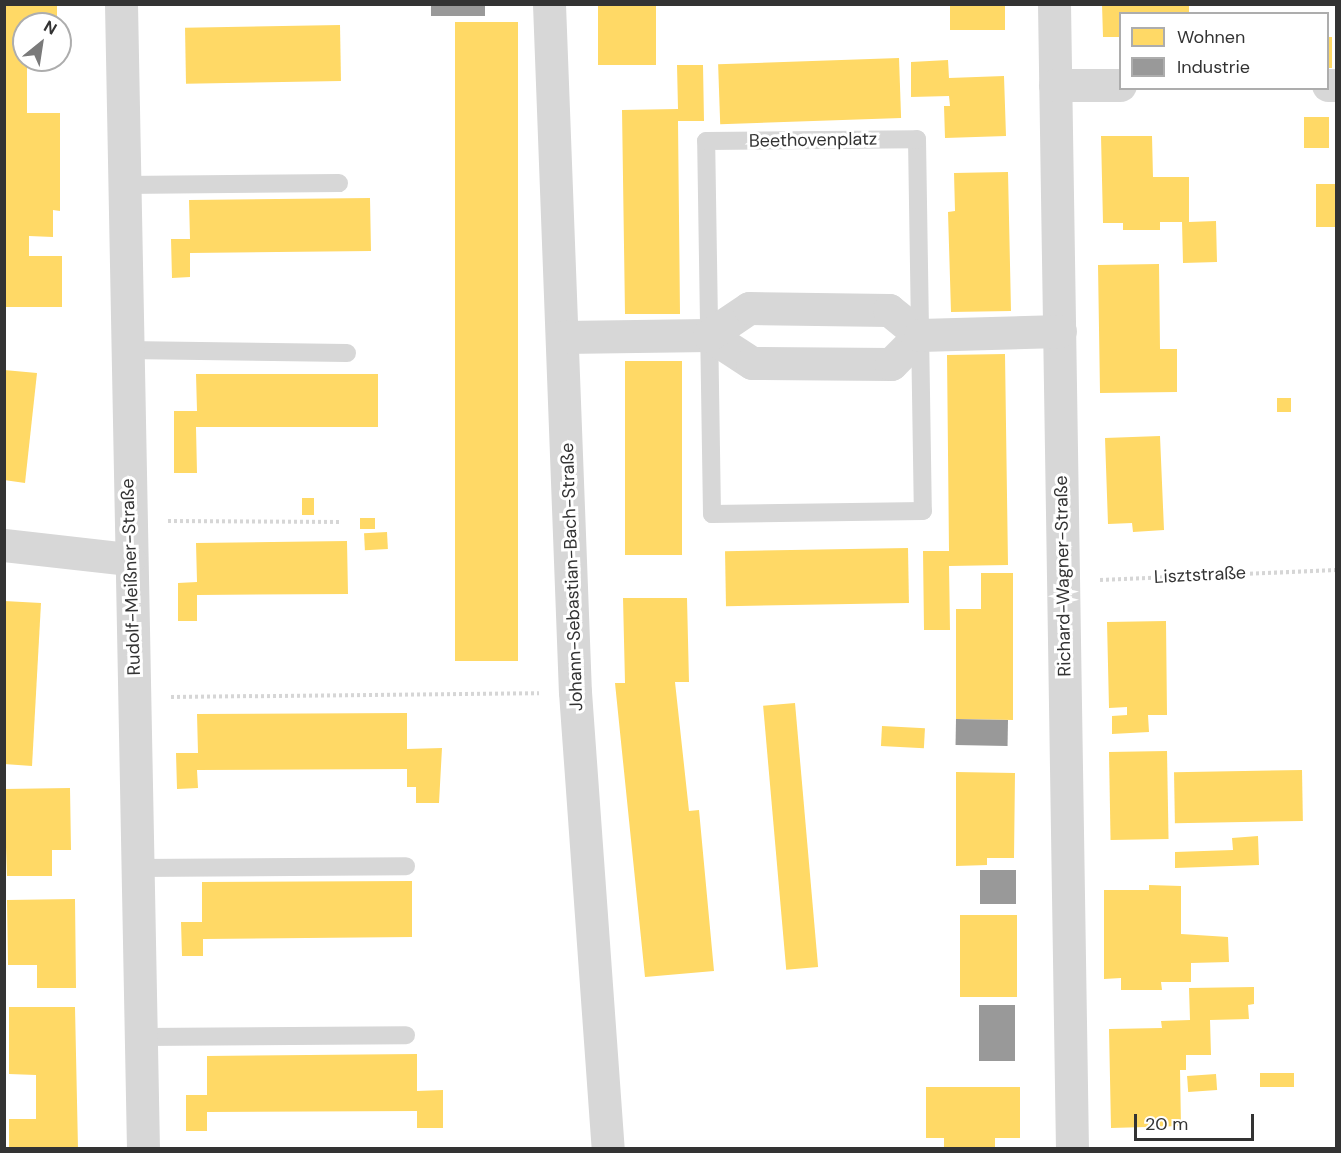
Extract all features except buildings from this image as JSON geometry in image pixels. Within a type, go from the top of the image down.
[{"type":"street","name":"Rudolf-Meißner-Straße","points":[[121,4],[129,559],[138,868],[142,1149]]},
{"type":"street","name":"Johann-Sebastian-Bach-Straße","points":[[549,4],[575,692],[608,1149]]},
{"type":"street","name":"Richard-Wagner-Straße","points":[[1054,4],[1072,1149]]},
{"type":"street","points":[[1055,85],[1119,85]]},
{"type":"street","points":[[709,336],[749,308],[889,310],[920,335],[1060,331]]},
{"type":"street","points":[[563,338],[709,336],[752,363],[891,364],[920,335]]},
{"type":"street","points":[[4,545],[129,559]]},
{"type":"lane","name":"Beethovenplatz","points":[[917,139],[920,335],[923,511],[712,514],[706,141],[917,139]]},
{"type":"lane","points":[[123,185],[339,183]]},
{"type":"lane","points":[[126,350],[346,353]]},
{"type":"lane","points":[[138,868],[406,866]]},
{"type":"lane","points":[[141,1037],[406,1035]]},
{"type":"path","points":[[129,521],[340,522]]},
{"type":"path","name":"Lisztstraße","points":[[1063,582],[1336,570]]},
{"type":"path","points":[[134,698],[575,692]]}]
